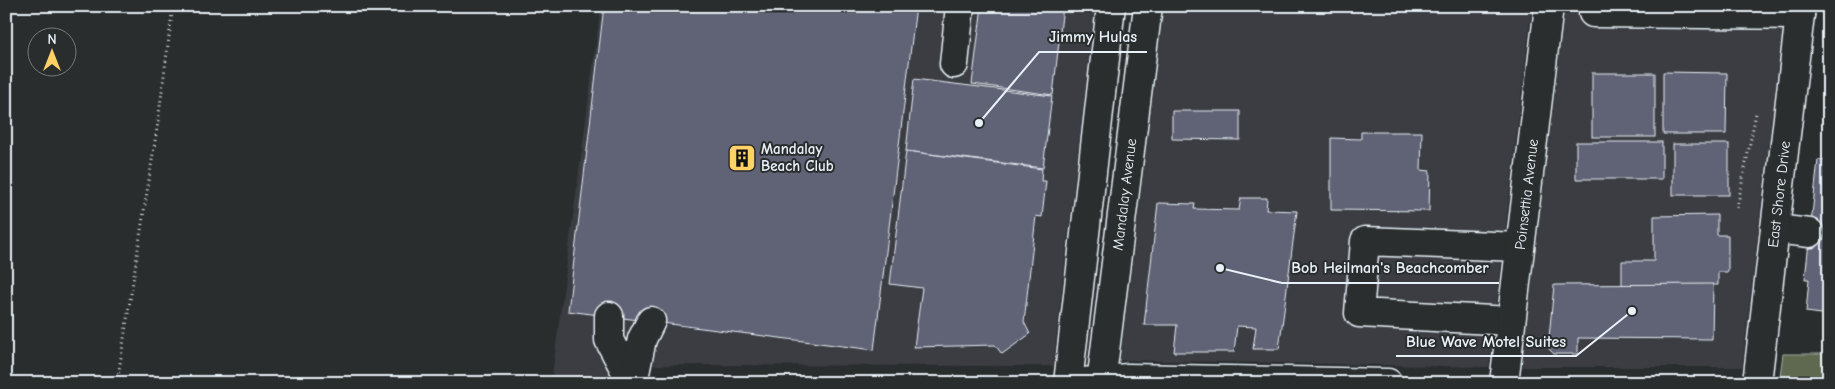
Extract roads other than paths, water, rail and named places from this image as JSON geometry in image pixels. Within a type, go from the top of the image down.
[{"type":"street","points":[[954,64],[960,6]]},
{"type":"street","points":[[1068,383],[1111,6]]},
{"type":"street","name":"Mandalay Avenue","points":[[1093,382],[1148,6]]},
{"type":"street","name":"Poinsettia Avenue","points":[[1504,383],[1549,6]]},
{"type":"street","points":[[1593,13],[1800,11]]},
{"type":"street","name":"East Shore Drive","points":[[1757,383],[1800,11]]},
{"type":"street","points":[[1775,229],[1810,234]]},
{"type":"street","points":[[1512,321],[1359,313],[1365,241],[1520,248]]},
{"type":"street","points":[[609,316],[609,340],[632,383]]},
{"type":"street","points":[[632,383],[642,339],[651,321]]},
{"type":"street","points":[[1093,382],[1128,378],[1388,383]]},
{"type":"place","name":"Jimmy Hulas","points":[[979,123]]},
{"type":"place","name":"Mandalay Beach Club","points":[[742,158]]},
{"type":"place","name":"Bob Heilman's Beachcomber","points":[[1220,268]]},
{"type":"place","name":"Blue Wave Motel Suites","points":[[1632,311]]}]
